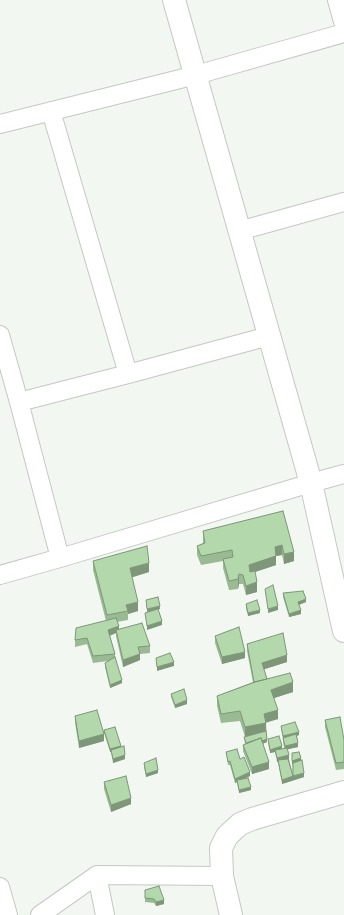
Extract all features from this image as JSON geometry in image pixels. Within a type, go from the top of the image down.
[{"type":"street","points":[[174,0],[311,483],[344,631]]},
{"type":"street","points":[[337,0],[344,25]]},
{"type":"street","points":[[0,124],[196,75],[344,33]]},
{"type":"street","points":[[51,111],[128,374]]},
{"type":"street","points":[[239,231],[344,202]]},
{"type":"street","points":[[0,335],[60,558]]},
{"type":"street","points":[[19,402],[269,336]]},
{"type":"street","points":[[0,575],[344,474]]},
{"type":"street","points":[[231,915],[222,876],[221,848],[227,836],[240,824],[252,819],[344,792]]},
{"type":"street","points":[[40,915],[97,875],[222,876]]},
{"type":"street","points":[[97,875],[105,915]]},
{"type":"street","points":[[0,887],[8,915]]},
{"type":"building","points":[[283,511],[294,552],[284,554],[282,545],[275,547],[276,556],[249,565],[250,572],[255,571],[257,582],[246,586],[243,575],[239,574],[238,579],[229,581],[223,559],[233,557],[232,550],[201,556],[197,546],[205,543],[203,531]]},
{"type":"building","points":[[147,546],[149,563],[130,568],[138,602],[126,605],[128,611],[107,615],[93,561]]},
{"type":"building","points":[[273,585],[278,606],[268,609],[265,589]]},
{"type":"building","points":[[303,591],[306,599],[298,602],[301,610],[289,614],[283,593]]},
{"type":"building","points":[[158,597],[160,606],[147,609],[146,600]]},
{"type":"building","points":[[257,600],[260,610],[248,613],[246,604]]},
{"type":"building","points":[[158,609],[162,621],[147,626],[145,613]]},
{"type":"building","points":[[116,618],[119,626],[108,630],[115,654],[93,656],[87,638],[75,640],[76,628]]},
{"type":"building","points":[[142,623],[150,646],[138,647],[140,654],[123,660],[116,630]]},
{"type":"building","points":[[239,627],[245,652],[222,657],[215,636]]},
{"type":"building","points":[[283,633],[287,655],[262,663],[267,679],[254,682],[247,644]]},
{"type":"building","points":[[170,653],[174,662],[157,667],[156,658]]},
{"type":"building","points":[[115,657],[122,680],[110,685],[105,663]]},
{"type":"building","points":[[290,673],[293,682],[271,690],[278,710],[264,714],[266,723],[245,727],[240,711],[221,714],[217,696],[255,682]]},
{"type":"building","points":[[184,689],[187,700],[175,705],[171,694]]},
{"type":"building","points":[[97,710],[104,734],[79,741],[75,716]]},
{"type":"building","points":[[340,717],[344,740],[344,762],[336,763],[325,720]]},
{"type":"building","points":[[295,722],[299,732],[283,736],[281,726]]},
{"type":"building","points":[[115,727],[121,746],[110,749],[104,730]]},
{"type":"building","points":[[266,731],[267,739],[262,741],[261,738],[246,743],[244,737]]},
{"type":"building","points":[[296,734],[298,743],[285,746],[283,738]]},
{"type":"building","points":[[279,736],[282,746],[270,750],[268,739]]},
{"type":"building","points":[[261,738],[269,762],[252,767],[243,745]]},
{"type":"building","points":[[124,746],[125,755],[113,759],[111,750]]},
{"type":"building","points":[[287,748],[289,755],[277,758],[275,750]]},
{"type":"building","points":[[237,749],[240,759],[244,757],[250,772],[235,779],[230,761],[228,762],[226,752]]},
{"type":"building","points":[[299,752],[301,758],[292,761],[292,753]]},
{"type":"building","points":[[156,758],[158,770],[146,774],[144,763]]},
{"type":"building","points":[[288,759],[293,776],[282,780],[278,760]]},
{"type":"building","points":[[302,760],[304,773],[293,776],[293,763]]},
{"type":"building","points":[[126,776],[131,798],[111,805],[104,782]]},
{"type":"building","points":[[248,778],[251,787],[239,790],[237,780]]},
{"type":"building","points":[[159,886],[164,900],[156,902],[154,899],[145,898],[145,890]]}]
